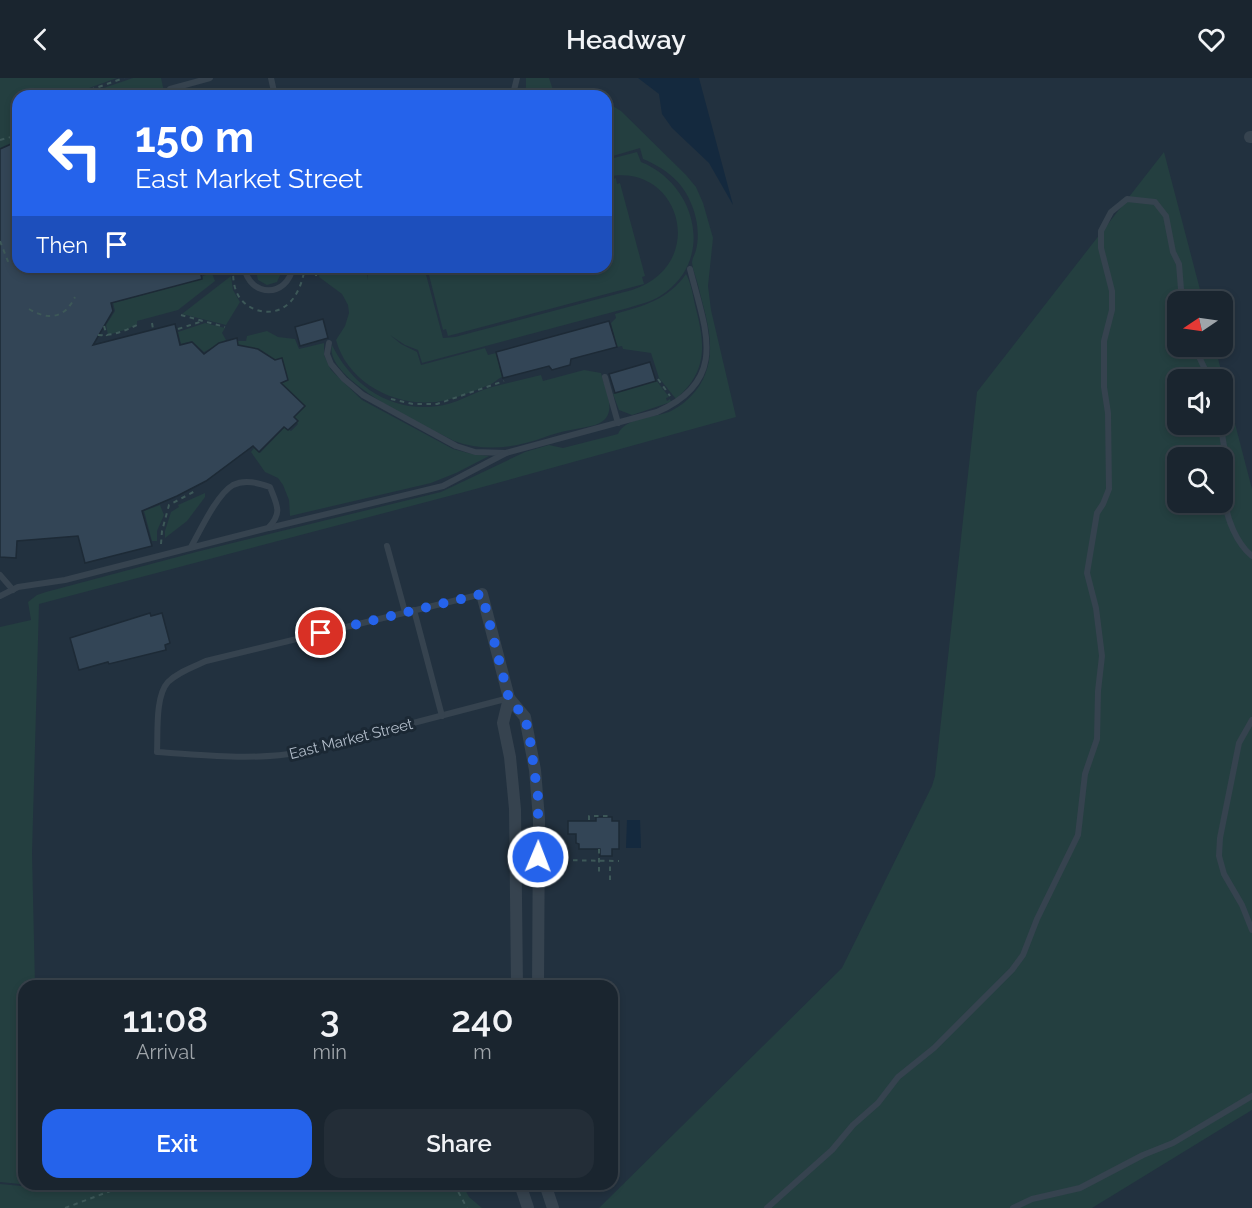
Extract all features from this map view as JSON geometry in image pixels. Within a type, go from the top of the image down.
[{"type":"street","name":"East Market Street","points":[[482,594],[509,699],[525,717],[532,750],[538,797],[538,980]]},
{"type":"street","name":"East Market Street","points":[[509,699],[503,723],[514,783],[517,980]]},
{"type":"street","points":[[522,1190],[528,1208]]},
{"type":"street","points":[[547,1190],[553,1208]]},
{"type":"lane","points":[[170,90],[210,78]]},
{"type":"lane","points":[[767,1208],[832,1150],[853,1125],[878,1103],[898,1077],[934,1048],[997,986],[1023,956],[1037,919],[1078,835],[1085,774],[1097,739],[1098,691],[1102,656],[1096,608],[1087,573],[1097,513],[1108,489],[1108,413],[1104,387],[1104,341],[1112,310],[1112,291],[1101,248],[1101,231],[1111,212],[1126,199],[1155,202],[1166,216],[1173,252],[1179,264],[1181,291]]},
{"type":"lane","points":[[0,596],[18,587],[65,580],[443,486],[506,453],[657,412],[689,393],[702,374],[707,354],[706,333],[690,269]]},
{"type":"lane","points":[[245,273],[250,282],[264,290],[272,290],[286,283],[291,273]]},
{"type":"lane","points":[[329,343],[327,354],[332,364],[344,379],[363,395],[456,446],[474,452],[506,453]]},
{"type":"lane","points":[[605,377],[618,423]]},
{"type":"lane","points":[[1221,435],[1227,462],[1225,500],[1227,516],[1238,538],[1252,556]]},
{"type":"lane","points":[[192,547],[216,502],[233,485],[254,482],[270,487],[278,507],[277,520],[268,528]]},
{"type":"lane","points":[[387,546],[405,612]]},
{"type":"lane","points":[[0,575],[13,590]]},
{"type":"lane","name":"East Market Street","points":[[482,594],[206,661],[185,670],[167,683],[159,704],[157,752],[257,758],[280,756],[509,699]]},
{"type":"lane","points":[[414,610],[442,716]]},
{"type":"lane","points":[[1252,720],[1239,743],[1220,838],[1220,856],[1224,874],[1242,905],[1252,930]]},
{"type":"lane","points":[[516,879],[538,880]]},
{"type":"lane","points":[[1013,1208],[1032,1199],[1080,1188],[1184,1137],[1252,1096]]},
{"type":"path","points":[[90,90],[124,78]]},
{"type":"path","points":[[0,241],[9,264]]},
{"type":"path","points":[[29,309],[38,315],[52,318],[66,311],[75,297]]},
{"type":"path","points":[[181,315],[225,327]]},
{"type":"path","points":[[178,328],[203,321]]},
{"type":"path","points":[[152,323],[153,329]]},
{"type":"path","points":[[98,335],[107,336],[129,331],[137,325]]},
{"type":"path","points":[[104,326],[107,336]]},
{"type":"path","points":[[658,379],[675,403]]},
{"type":"path","points":[[388,398],[413,404],[438,404],[504,381]]},
{"type":"path","points":[[161,544],[169,505],[197,490]]},
{"type":"path","points":[[589,820],[589,816],[612,816]]},
{"type":"path","points":[[599,849],[599,872]]},
{"type":"path","points":[[555,860],[619,861]]},
{"type":"path","points":[[610,861],[610,880]]},
{"type":"path","points":[[65,1208],[113,1190]]},
{"type":"path","points":[[457,1190],[467,1208]]},
{"type":"green space","points":[[0,78],[117,78],[84,90],[12,90],[12,143],[0,148]]},
{"type":"green space","points":[[133,78],[161,78],[164,90],[98,90]]},
{"type":"green space","points":[[526,78],[549,78],[553,90],[524,90]]},
{"type":"green space","points":[[612,106],[621,111],[686,175],[696,187],[703,203],[713,238],[708,286],[711,310],[736,417],[468,491],[39,604],[32,853],[35,980],[18,980],[18,1184],[0,1182],[0,627],[31,620],[28,602],[46,592],[196,552],[441,492],[525,452],[549,445],[563,448],[618,434],[627,424],[671,411],[684,403],[701,383],[709,359],[710,347],[707,323],[692,263],[697,244],[696,219],[682,187],[665,171],[643,159],[640,148],[612,156]]},
{"type":"green space","points":[[637,152],[641,162],[659,172],[674,186],[685,203],[692,221],[694,240],[690,259],[681,277],[666,292],[653,300],[628,308],[422,363],[418,350],[390,335],[401,344],[417,352],[421,365],[485,348],[488,355],[496,353],[502,377],[486,386],[447,400],[412,402],[395,398],[364,382],[352,370],[342,356],[336,340],[345,326],[349,313],[348,305],[342,294],[319,277],[319,273],[367,273],[367,280],[368,273],[426,273],[443,338],[455,337],[632,290],[656,277],[671,259],[678,239],[676,218],[667,199],[652,184],[632,176],[612,177],[612,158]]},
{"type":"green space","points":[[1164,152],[1200,291],[1167,291],[1167,357],[1218,357],[1221,369],[1167,369],[1167,435],[1233,435],[1233,416],[1252,489],[1252,1110],[1092,1208],[599,1208],[842,968],[935,776],[977,392]]},
{"type":"green space","points":[[616,178],[617,184],[620,183],[645,276],[642,277],[644,284],[448,336],[446,329],[443,330],[429,273],[612,273],[612,179]]},
{"type":"green space","points":[[212,273],[215,281],[178,310],[137,321],[137,324],[128,329],[108,335],[106,325],[115,311],[113,303],[202,279],[203,276]]},
{"type":"green space","points":[[256,273],[281,273],[277,282],[267,285],[258,280]]},
{"type":"green space","points":[[686,274],[692,289],[701,332],[702,356],[694,378],[676,399],[659,378],[651,353],[623,349],[622,346],[617,347],[611,323],[616,318],[615,314],[645,305],[663,296]]},
{"type":"green space","points":[[231,276],[233,290],[240,302],[226,325],[182,314]]},
{"type":"green space","points":[[205,323],[225,328],[222,333],[226,340],[204,352],[192,341],[181,344],[178,332]]},
{"type":"green space","points":[[267,331],[278,337],[295,339],[299,349],[324,343],[324,355],[331,370],[362,400],[453,449],[489,456],[431,483],[290,516],[289,500],[283,485],[278,478],[265,472],[251,452],[254,448],[260,453],[285,427],[291,431],[298,424],[294,417],[304,406],[281,383],[288,380],[282,358],[275,360],[258,349],[238,346],[237,341],[246,341],[247,336]]},
{"type":"green space","points":[[332,345],[351,374],[364,386],[393,402],[409,406],[444,405],[483,390],[541,375],[543,381],[584,370],[601,373],[608,396],[609,410],[603,421],[595,425],[557,433],[522,444],[477,447],[454,441],[402,414],[360,387],[344,373],[334,359]]},
{"type":"green space","points":[[656,380],[669,397],[666,398],[667,401],[670,399],[671,402],[632,415],[619,410],[613,394]]},
{"type":"green space","points":[[205,493],[205,497],[187,521],[165,538],[171,512],[179,507],[178,505]]},
{"type":"green space","points":[[160,505],[164,515],[157,531],[157,541],[152,541],[144,511]]},
{"type":"green space","points":[[0,1184],[18,1186],[18,1190],[465,1190],[469,1197],[482,1208],[0,1208]]},
{"type":"water","points":[[638,78],[699,78],[733,205],[709,163],[672,128],[662,114],[659,94]]},
{"type":"water","points":[[627,820],[640,820],[641,848],[626,848]]},
{"type":"building","points":[[12,144],[12,273],[200,273],[202,279],[111,303],[113,311],[93,345],[175,324],[180,345],[192,342],[204,354],[219,343],[237,338],[238,345],[258,349],[275,360],[282,358],[288,380],[281,383],[305,406],[294,417],[298,421],[288,430],[284,427],[259,452],[253,446],[206,481],[142,511],[152,546],[85,563],[78,536],[17,541],[16,558],[0,557],[0,149]]},
{"type":"building","points":[[323,319],[328,338],[300,346],[295,327]]},
{"type":"building","points":[[609,321],[617,347],[571,359],[570,365],[552,370],[549,366],[503,378],[496,352]]},
{"type":"building","points":[[650,362],[656,381],[615,393],[609,374]]},
{"type":"building","points":[[150,613],[151,616],[162,613],[170,643],[165,645],[166,650],[79,670],[70,638]]},
{"type":"building","points":[[596,817],[612,817],[612,821],[619,821],[619,849],[612,849],[612,856],[600,856],[600,849],[579,849],[576,834],[568,834],[568,821],[596,821]]},
{"type":"route","points":[[321,633],[482,594],[509,699],[525,717],[530,740],[538,797],[538,857]]}]
